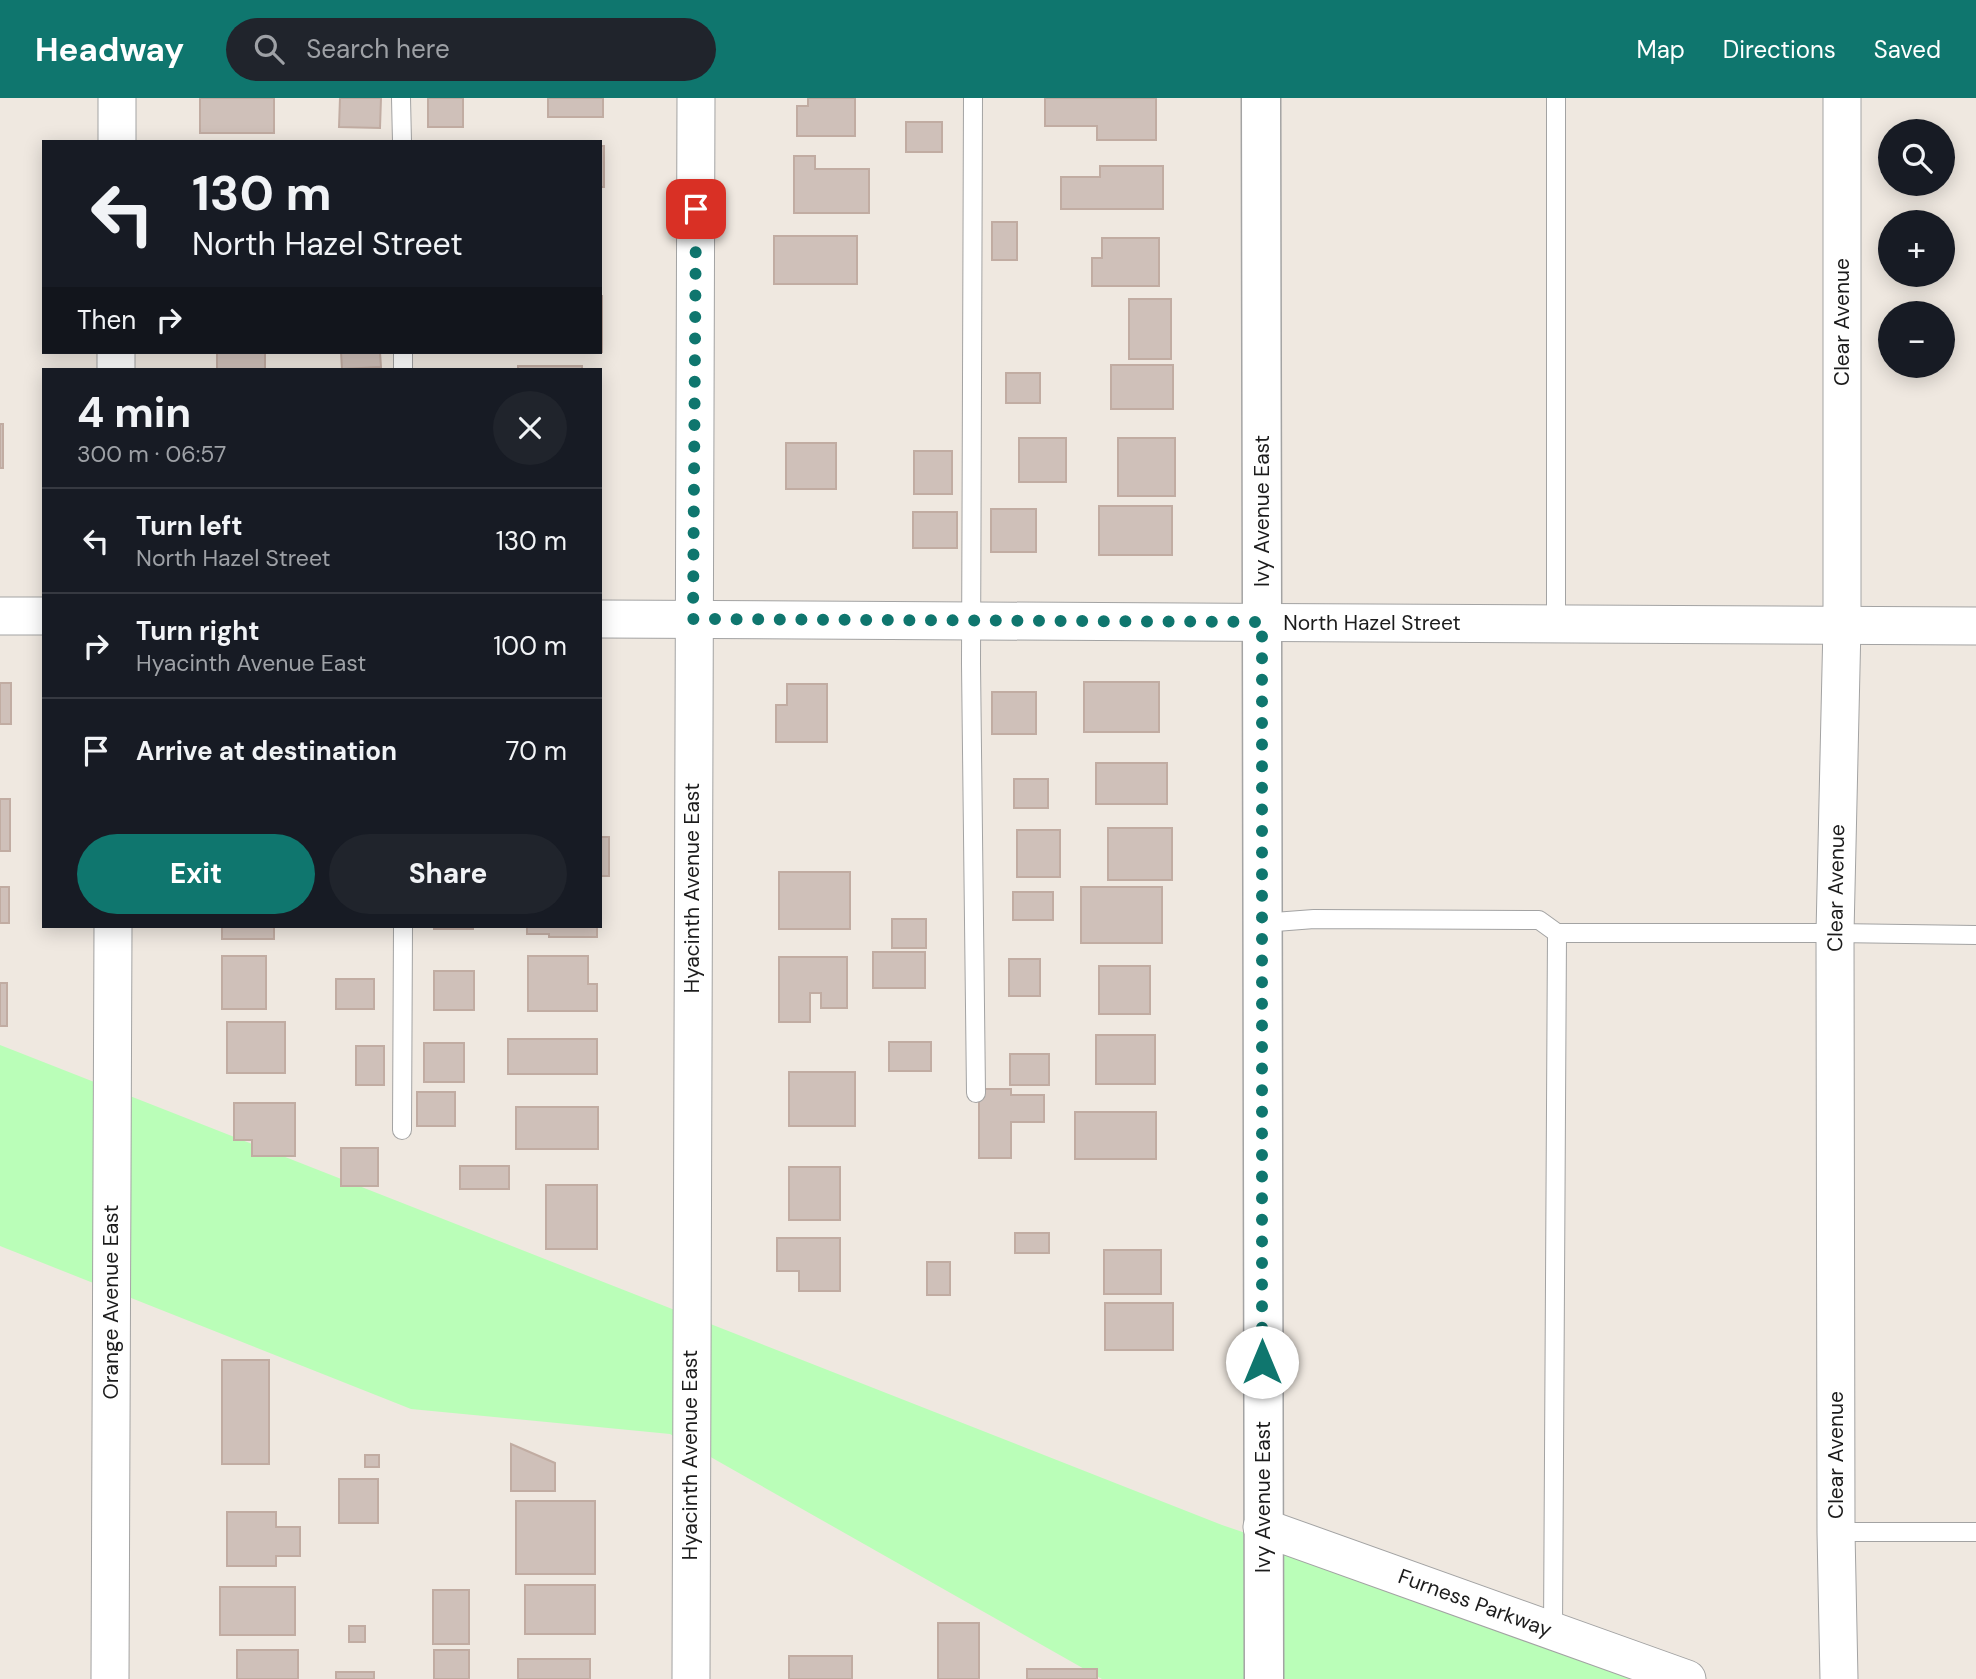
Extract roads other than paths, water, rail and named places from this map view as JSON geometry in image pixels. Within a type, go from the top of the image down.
[{"type":"street","points":[[117,98],[117,140]]},
{"type":"street","name":"Hyacinth Avenue East","points":[[691,1679],[696,98]]},
{"type":"street","name":"Ivy Avenue East","points":[[1261,98],[1264,1679]]},
{"type":"street","name":"Clear Avenue","points":[[1839,1679],[1836,1532],[1835,933],[1842,625],[1842,98]]},
{"type":"street","points":[[0,616],[42,616]]},
{"type":"street","name":"North Hazel Street","points":[[602,619],[1976,626]]},
{"type":"street","name":"Orange Avenue East","points":[[110,1679],[113,928]]},
{"type":"street","name":"Furness Parkway","points":[[1262,1527],[1687,1679]]},
{"type":"lane","points":[[401,98],[402,140]]},
{"type":"lane","points":[[973,98],[971,621],[976,1093]]},
{"type":"lane","points":[[1556,98],[1556,624]]},
{"type":"lane","points":[[1262,923],[1314,919],[1539,920],[1557,933],[1976,935]]},
{"type":"lane","points":[[402,928],[402,1130]]},
{"type":"lane","points":[[1553,1630],[1557,933]]},
{"type":"lane","points":[[1836,1532],[1976,1532]]}]
